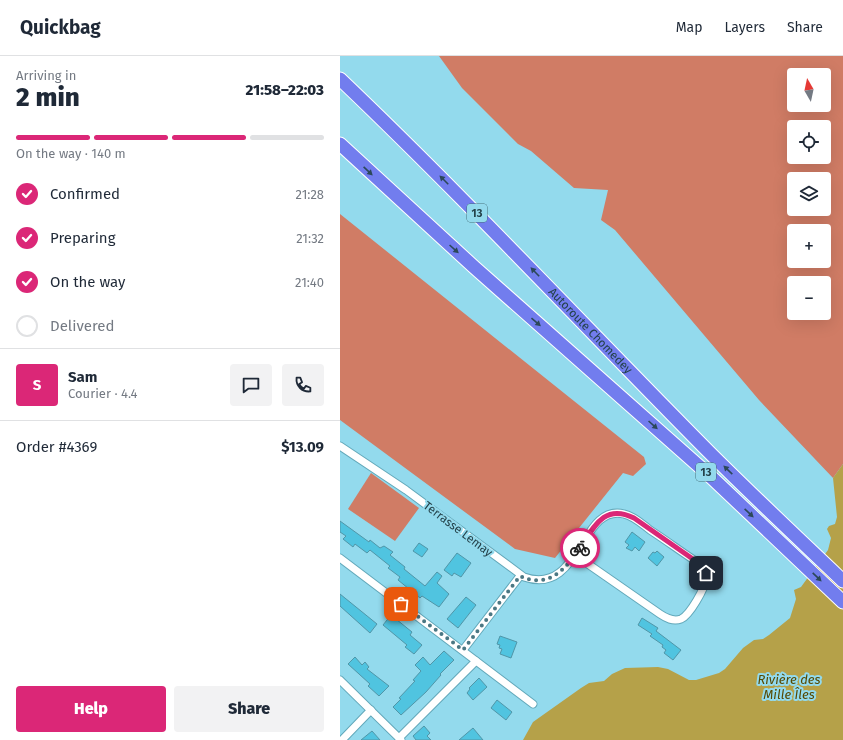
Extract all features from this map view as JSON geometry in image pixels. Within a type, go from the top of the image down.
[{"type":"highway","name":"Autoroute Chomedey","points":[[340,79],[439,174],[711,454],[843,581]]},
{"type":"highway","name":"Autoroute Chomedey","points":[[340,144],[474,267],[664,434],[843,602]]},
{"type":"street","name":"Terrasse Lemay","points":[[340,446],[406,490],[520,576],[538,580],[551,579],[559,574],[604,516],[612,513],[624,514],[634,518],[700,564],[706,573],[706,579],[700,593],[685,615],[680,619],[672,620],[660,614],[575,555]]},
{"type":"street","points":[[340,558],[533,704]]},
{"type":"street","points":[[463,650],[520,576]]},
{"type":"street","points":[[340,680],[400,739],[476,661]]},
{"type":"street","points":[[342,740],[371,710]]},
{"type":"shaded area","points":[[439,56],[843,56],[843,464],[833,478],[759,400],[615,230],[601,220],[608,190],[574,188],[531,151],[518,144],[462,88]]},
{"type":"shaded area","points":[[340,214],[644,457],[646,464],[633,476],[623,473],[555,558],[515,549],[340,420]]},
{"type":"shaded area","points":[[371,473],[419,508],[395,541],[348,509]]},
{"type":"water","name":"Rivière des Mille Îles","points":[[843,464],[843,740],[523,740],[533,722],[589,683],[604,681],[612,674],[625,668],[658,667],[668,669],[689,680],[696,680],[719,673],[725,669],[743,648],[754,640],[763,639],[790,618],[796,599],[794,590],[801,587],[828,550],[831,538],[827,529],[829,526],[835,524],[837,517],[833,478]]},
{"type":"building","points":[[340,521],[369,542],[370,540],[380,548],[384,546],[393,552],[390,555],[425,586],[437,572],[442,576],[437,583],[449,594],[439,607],[422,596],[420,598],[398,580],[400,577],[388,568],[390,566],[370,550],[367,553],[355,544],[353,547],[343,539],[346,536],[340,532]]},
{"type":"building","points":[[632,532],[645,542],[639,551],[635,547],[632,551],[626,548],[629,545],[625,542]]},
{"type":"building","points":[[419,543],[428,549],[422,557],[413,551]]},
{"type":"building","points":[[657,551],[664,557],[657,566],[648,558],[653,552],[655,553]]},
{"type":"building","points":[[457,553],[471,563],[461,577],[454,573],[452,576],[444,570]]},
{"type":"building","points":[[340,594],[377,624],[370,633],[340,606]]},
{"type":"building","points":[[466,597],[476,605],[458,628],[447,619]]},
{"type":"building","points":[[391,615],[412,632],[410,635],[422,645],[414,654],[405,647],[407,645],[383,625]]},
{"type":"building","points":[[642,618],[658,628],[656,631],[681,650],[673,660],[664,653],[666,650],[662,647],[663,645],[650,636],[652,634],[638,625]]},
{"type":"building","points":[[500,636],[517,642],[511,658],[500,654],[502,649],[499,648],[500,645],[497,644]]},
{"type":"building","points":[[444,651],[454,660],[440,674],[441,675],[426,692],[401,715],[393,707],[401,699],[399,698],[415,681],[413,680],[421,671],[415,665],[423,657],[430,665]]},
{"type":"building","points":[[355,657],[362,665],[365,662],[369,667],[367,669],[389,686],[379,696],[368,686],[370,684],[348,664]]},
{"type":"building","points":[[479,678],[487,687],[473,700],[467,693],[470,689],[469,688]]},
{"type":"building","points":[[497,700],[512,712],[506,720],[491,708]]},
{"type":"building","points":[[424,726],[430,733],[427,736],[431,740],[416,740],[413,736]]},
{"type":"building","points":[[473,728],[483,740],[459,740]]},
{"type":"building","points":[[372,731],[380,740],[361,740]]},
{"type":"way so far","points":[[401,604],[463,650],[520,576],[538,580],[551,579],[563,570],[580,548]]},
{"type":"route","points":[[580,548],[599,520],[604,516],[612,513],[624,514],[634,518],[700,564],[706,573]]}]
